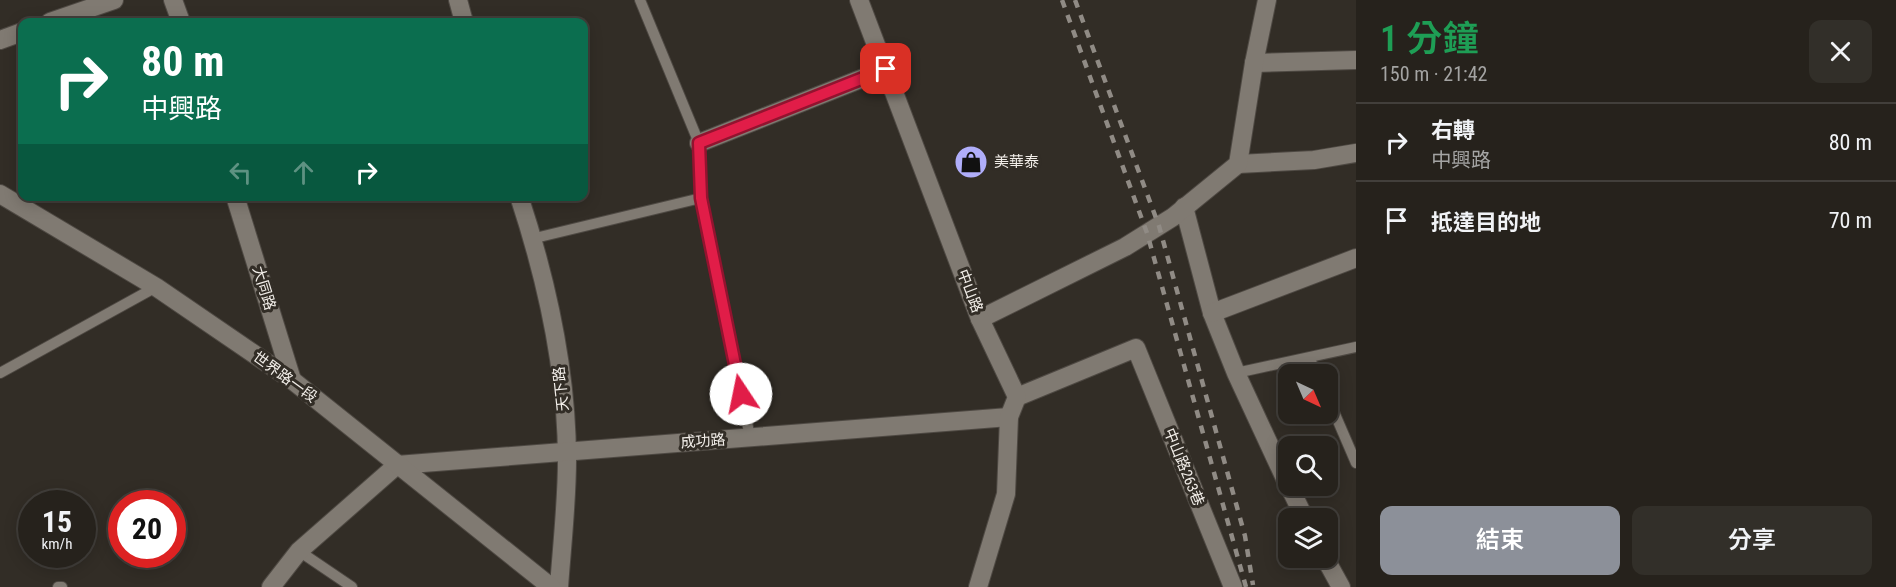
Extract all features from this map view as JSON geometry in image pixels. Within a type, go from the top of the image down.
[{"type":"street","points":[[62,18],[114,0]]},
{"type":"street","points":[[174,0],[180,18]]},
{"type":"street","points":[[459,0],[463,18]]},
{"type":"street","name":"中山路","points":[[859,0],[980,319],[1017,398]]},
{"type":"street","points":[[1238,165],[1254,63],[1267,0]]},
{"type":"street","points":[[0,40],[18,33]]},
{"type":"street","points":[[1254,63],[1356,60]]},
{"type":"street","points":[[699,143],[886,69]]},
{"type":"street","points":[[980,319],[1105,258],[1173,217],[1238,165],[1314,160],[1356,153]]},
{"type":"street","name":"世界路一段","points":[[0,194],[156,287],[292,380],[551,587]]},
{"type":"street","name":"大同路","points":[[237,201],[292,380]]},
{"type":"street","name":"天下路","points":[[520,201],[550,305],[563,393],[566,452],[559,587]]},
{"type":"street","points":[[1184,207],[1212,313],[1236,373],[1278,462]]},
{"type":"street","points":[[1212,313],[1356,258]]},
{"type":"street","name":"中山路263巷","points":[[1017,398],[1136,348],[1233,587]]},
{"type":"street","points":[[978,587],[1006,494],[1009,417],[1017,398]]},
{"type":"street","name":"成功路","points":[[397,465],[1009,417]]},
{"type":"street","points":[[271,587],[299,551],[397,465]]},
{"type":"street","points":[[1331,568],[1341,587]]},
{"type":"lane","points":[[640,0],[699,143],[701,198],[750,437]]},
{"type":"lane","points":[[531,239],[701,198]]},
{"type":"lane","points":[[0,373],[156,287]]},
{"type":"lane","points":[[1236,373],[1310,359],[1356,347]]},
{"type":"lane","points":[[1310,359],[1312,364]]},
{"type":"lane","points":[[1338,421],[1356,463]]},
{"type":"lane","points":[[299,551],[352,587]]},
{"type":"railway","points":[[1062,0],[1147,233],[1246,587]]},
{"type":"railway","points":[[1075,0],[1159,226],[1245,536],[1253,585]]},
{"type":"place","name":"美華泰","points":[[971,162]]},
{"type":"route","points":[[741,394],[701,198],[699,143],[886,69]]}]
